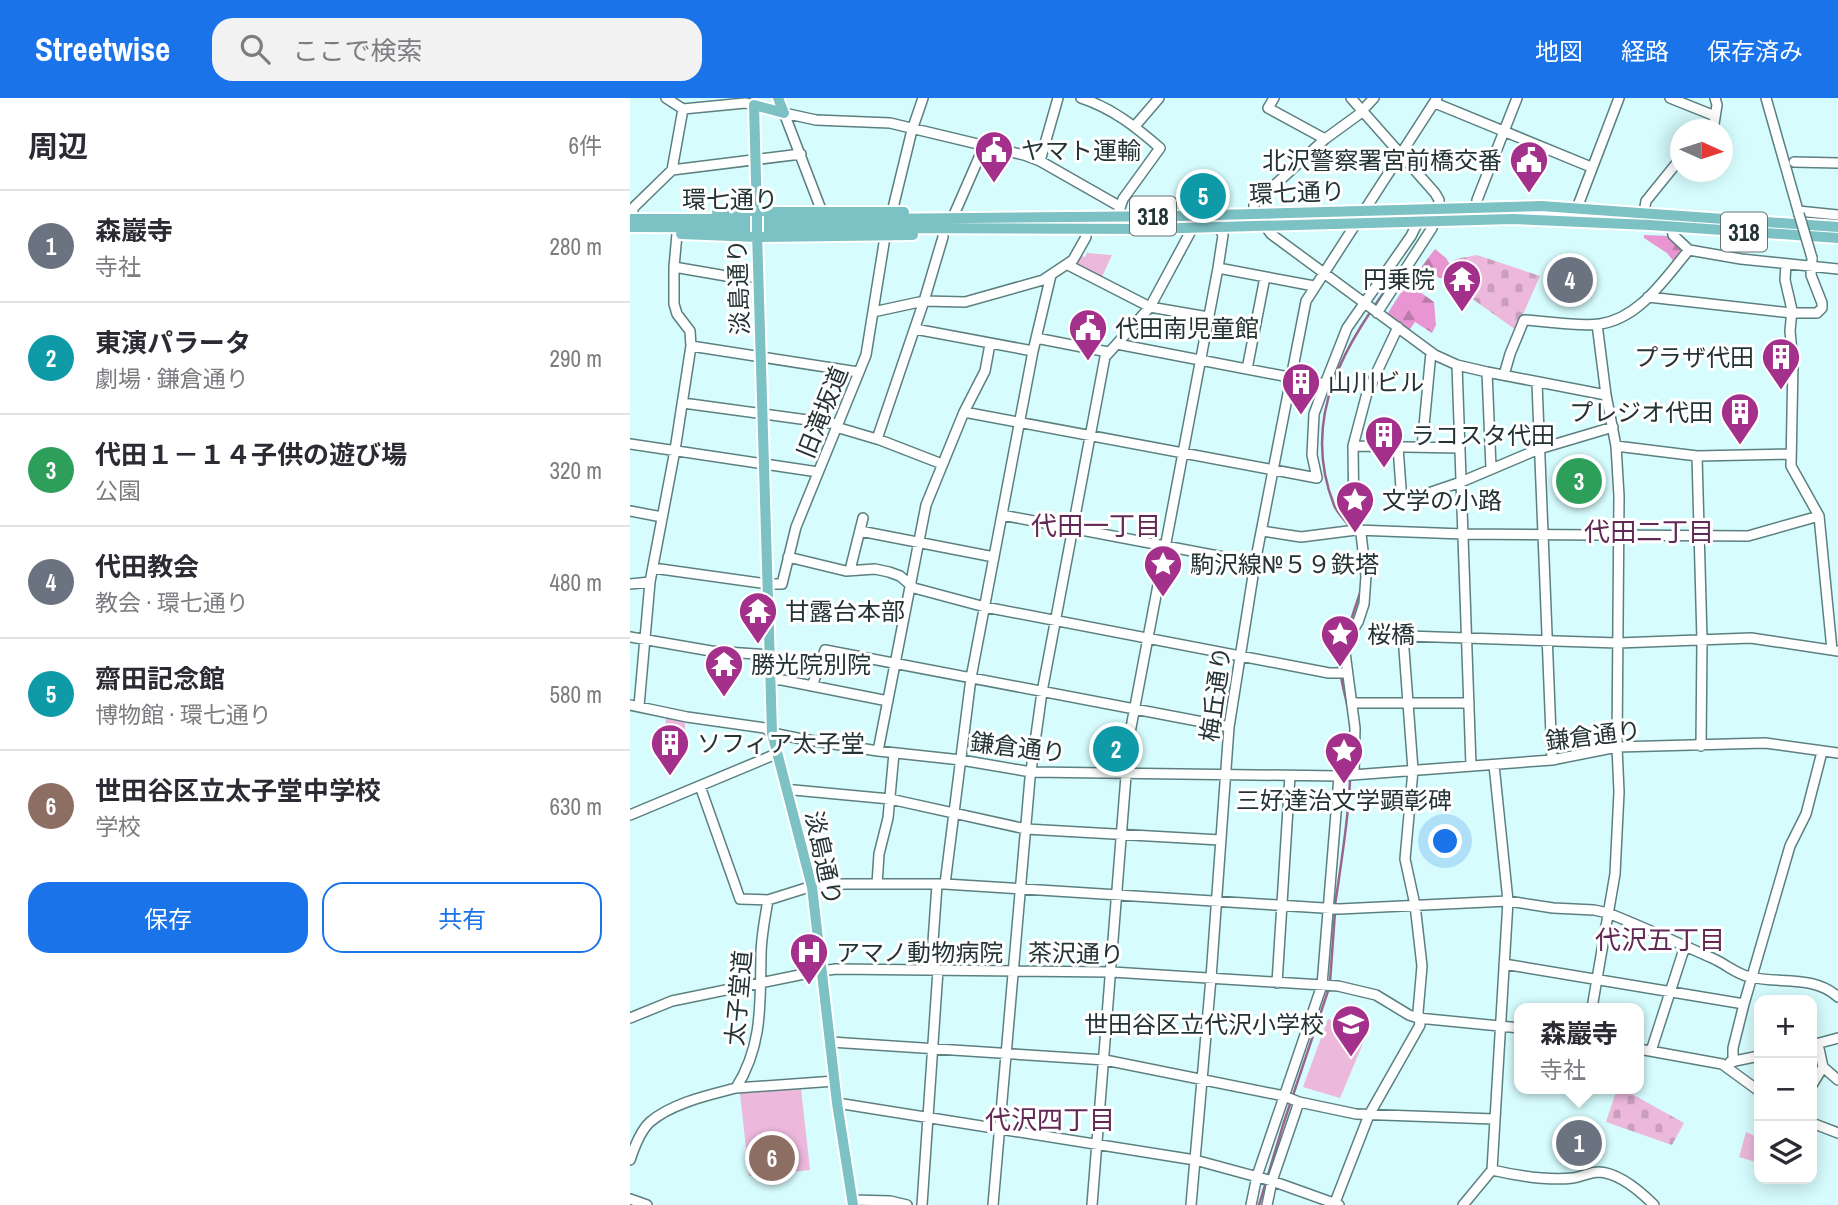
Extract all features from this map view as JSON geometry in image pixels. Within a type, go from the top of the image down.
[{"type":"main road","points":[[778,98],[784,113]]},
{"type":"main road","points":[[754,105],[784,113]]},
{"type":"main road","name":"淡島通り","points":[[754,105],[772,733],[812,887],[837,1103],[852,1202]]},
{"type":"main road","name":"環七通り","points":[[630,227],[946,221],[1119,211],[1254,214],[1477,207],[1577,208],[1838,227]]},
{"type":"main road","points":[[631,215],[892,212],[928,214],[946,221]]},
{"type":"main road","name":"環七通り","points":[[631,215],[946,221],[1083,229],[1192,229],[1419,220],[1536,219],[1838,239]]},
{"type":"main road","points":[[630,234],[885,237],[920,235],[946,221]]},
{"type":"street","points":[[666,98],[683,109],[745,103],[754,105]]},
{"type":"street","points":[[892,212],[912,130],[923,98]]},
{"type":"street","points":[[1040,161],[1058,98]]},
{"type":"street","points":[[784,113],[816,120],[890,123],[1024,155],[1040,161],[1119,211],[1160,148],[1135,126],[1081,98]]},
{"type":"street","points":[[1135,126],[1159,98]]},
{"type":"street","points":[[1274,98],[1268,108],[1325,139]]},
{"type":"street","points":[[1351,98],[1437,195],[1438,208]]},
{"type":"street","points":[[1254,214],[1254,204],[1374,98]]},
{"type":"street","points":[[1477,207],[1476,200],[1517,98]]},
{"type":"street","points":[[1577,208],[1619,98]]},
{"type":"street","points":[[1670,98],[1715,116]]},
{"type":"street","points":[[1715,98],[1717,106],[1715,119]]},
{"type":"street","points":[[1648,297],[1792,313],[1817,313],[1822,308],[1811,275],[1812,263],[1766,98]]},
{"type":"street","points":[[1436,101],[1591,167]]},
{"type":"street","name":"梅丘通り","points":[[1191,1205],[1229,727],[1255,563],[1306,301],[1436,101]]},
{"type":"street","points":[[631,215],[633,208],[672,170],[683,109]]},
{"type":"street","points":[[784,113],[822,212]]},
{"type":"street","points":[[877,439],[924,301],[946,221],[984,146]]},
{"type":"street","points":[[672,170],[801,154]]},
{"type":"street","points":[[1794,162],[1838,163]]},
{"type":"street","points":[[1644,212],[1646,201],[1670,172]]},
{"type":"street","points":[[1798,212],[1838,215]]},
{"type":"street","points":[[1372,310],[1419,220]]},
{"type":"street","points":[[964,412],[1317,478],[1312,455],[1314,414],[1347,328],[1372,310],[1432,228],[1434,220]]},
{"type":"street","points":[[1672,226],[1673,235],[1689,250],[1786,264],[1812,263],[1838,269]]},
{"type":"street","points":[[1266,227],[1271,234],[1322,274],[1431,352],[1457,365],[1606,395]]},
{"type":"street","points":[[1092,1205],[1126,775],[1134,709],[1218,268],[1223,235],[1219,228]]},
{"type":"street","points":[[873,312],[924,301],[965,302],[1043,280],[1073,260],[1086,237],[1083,229]]},
{"type":"street","points":[[993,1205],[1031,772],[1042,692],[1105,357],[1150,307],[1192,229]]},
{"type":"street","points":[[635,706],[646,639],[650,582],[691,346],[690,331],[677,314],[674,304],[677,234]]},
{"type":"street","name":"旧滝坂道","points":[[768,584],[782,584],[796,527],[866,355],[885,237]]},
{"type":"street","points":[[1504,375],[1524,320],[1597,324],[1615,320],[1633,312],[1689,250]]},
{"type":"street","points":[[1377,635],[1618,643],[1751,638],[1835,651],[1819,516],[1791,466],[1792,303],[1785,280],[1786,264]]},
{"type":"street","points":[[1068,265],[1150,307],[1208,317]]},
{"type":"street","points":[[674,267],[732,277],[758,277]]},
{"type":"street","points":[[1218,268],[1314,286]]},
{"type":"street","points":[[922,1205],[941,885],[954,813],[971,678],[1033,351],[1051,275]]},
{"type":"street","points":[[1248,369],[1265,277]]},
{"type":"street","points":[[1593,1003],[1618,836],[1621,534],[1616,446],[1597,324]]},
{"type":"street","points":[[1251,1205],[1264,1178],[1326,986],[1355,728],[1352,703],[1341,673],[1344,645],[1359,622],[1366,591],[1366,559],[1354,523],[1353,446],[1367,393],[1398,327]]},
{"type":"street","points":[[915,329],[1033,351]]},
{"type":"street","points":[[1036,338],[1108,352]]},
{"type":"street","points":[[878,751],[926,505],[964,412],[985,371],[990,344]]},
{"type":"street","points":[[1117,344],[1325,384]]},
{"type":"street","points":[[691,346],[858,372]]},
{"type":"street","points":[[1422,447],[1431,352]]},
{"type":"street","points":[[1457,365],[1471,766]]},
{"type":"street","points":[[1487,372],[1491,468]]},
{"type":"street","points":[[1537,383],[1552,760]]},
{"type":"street","points":[[683,403],[836,426],[942,464]]},
{"type":"street","points":[[1398,447],[1402,502],[1461,482],[1539,449],[1613,428]]},
{"type":"street","points":[[630,444],[818,472]]},
{"type":"street","points":[[1353,446],[1459,448]]},
{"type":"street","points":[[1616,446],[1697,456],[1790,454]]},
{"type":"street","points":[[1697,456],[1702,639],[1701,746]]},
{"type":"street","points":[[630,511],[662,517]]},
{"type":"street","points":[[1002,516],[1073,527],[1255,563]]},
{"type":"street","points":[[1262,531],[1301,537],[1355,530],[1463,534],[1754,535],[1819,516]]},
{"type":"street","points":[[850,570],[863,518]]},
{"type":"street","points":[[860,531],[994,557]]},
{"type":"street","points":[[788,557],[830,568],[889,572],[900,576],[910,585],[985,607],[1341,673]]},
{"type":"street","points":[[653,568],[768,584]]},
{"type":"street","points":[[630,584],[650,582]]},
{"type":"street","points":[[837,1103],[1195,1160],[1264,1178],[1336,1204],[1369,1115],[1420,1026],[1422,966],[1415,905],[1405,859],[1413,770],[1404,635]]},
{"type":"street","points":[[630,637],[711,651],[771,655]]},
{"type":"street","points":[[812,686],[825,650],[1229,727]]},
{"type":"street","points":[[771,681],[888,701]]},
{"type":"street","points":[[1352,703],[1469,703]]},
{"type":"street","name":"鎌倉通り","points":[[635,706],[687,717],[765,727],[772,733],[878,751],[961,760],[1031,772],[1224,776],[1348,775],[1552,760],[1617,747],[1765,743],[1838,753]]},
{"type":"street","points":[[1733,1062],[1733,1048],[1744,1004],[1790,846],[1806,814],[1822,752]]},
{"type":"street","points":[[877,884],[879,853],[888,818],[894,753]]},
{"type":"street","points":[[630,815],[776,754]]},
{"type":"street","points":[[1463,1205],[1492,1170],[1508,901],[1494,765]]},
{"type":"street","points":[[1277,983],[1290,776]]},
{"type":"street","points":[[700,786],[740,899],[768,900],[819,884],[877,884],[1021,888],[1333,908],[1508,901],[1608,913],[1716,960],[1737,973],[1752,978],[1807,982],[1824,987],[1838,997]]},
{"type":"street","points":[[787,791],[890,799],[1026,829],[1220,840]]},
{"type":"street","name":"太子堂道","points":[[736,1088],[753,1056],[768,900]]},
{"type":"street","points":[[1651,1051],[1685,946]]},
{"type":"street","points":[[1504,964],[1744,1004]]},
{"type":"street","name":"茶沢通り","points":[[636,1018],[672,1001],[823,971],[934,970],[1112,972],[1326,986],[1376,995],[1419,1018],[1514,1027]]},
{"type":"street","points":[[1817,1043],[1838,1038]]},
{"type":"street","points":[[831,1042],[1105,1060],[1369,1115],[1494,1119]]},
{"type":"street","points":[[1644,1050],[1722,1064],[1754,1057]]},
{"type":"street","points":[[1817,1050],[1823,1067],[1838,1080]]},
{"type":"street","points":[[1722,1064],[1754,1087]]},
{"type":"street","points":[[1817,1077],[1823,1067]]},
{"type":"street","points":[[630,1160],[649,1122],[702,1096],[736,1088],[835,1081]]},
{"type":"street","points":[[1268,1205],[1264,1178],[1291,1099]]},
{"type":"street","points":[[1817,1126],[1838,1133]]},
{"type":"street","points":[[1492,1170],[1554,1179],[1600,1172],[1636,1188],[1654,1205]]},
{"type":"street","points":[[630,1199],[647,1205]]},
{"type":"street","points":[[852,1202],[907,1205]]},
{"type":"green space","points":[[1644,235],[1668,236],[1682,250],[1675,263],[1667,253],[1644,238]]},
{"type":"green space","points":[[1435,249],[1446,258],[1454,271],[1443,278],[1434,274],[1424,280],[1416,274]]},
{"type":"green space","points":[[1087,253],[1112,255],[1101,279],[1076,266],[1081,256],[1085,257]]},
{"type":"green space","points":[[1477,255],[1540,276],[1516,330],[1443,278],[1453,272],[1450,264],[1456,259]]},
{"type":"green space","points":[[1407,283],[1434,302],[1436,325],[1432,333],[1415,322],[1408,332],[1386,316]]},
{"type":"green space","points":[[1591,473],[1592,487],[1567,490],[1566,476]]},
{"type":"green space","points":[[666,714],[685,719],[685,736],[665,735]]},
{"type":"green space","points":[[1328,1019],[1367,1034],[1340,1098],[1303,1087]]},
{"type":"green space","points":[[801,1089],[810,1170],[749,1176],[740,1093]]},
{"type":"green space","points":[[1615,1094],[1632,1094],[1684,1123],[1672,1145],[1606,1122]]},
{"type":"green space","points":[[1746,1132],[1754,1136],[1754,1162],[1739,1157]]},
{"type":"waterway","points":[[1350,527],[1335,508],[1325,472],[1322,441],[1325,411],[1333,382],[1346,354],[1361,326],[1398,273]]},
{"type":"waterway","points":[[1339,669],[1339,641],[1350,623],[1361,590]]},
{"type":"waterway","points":[[1335,905],[1351,768],[1349,717],[1341,676]]},
{"type":"waterway","points":[[1330,982],[1335,912]]},
{"type":"waterway","points":[[1259,1205],[1329,988]]},
{"type":"place","name":"ヤマト運輸","points":[[994,184]]},
{"type":"place","name":"北沢警察署宮前橋交番","points":[[1529,194]]},
{"type":"place","name":"齋田記念館","points":[[1203,196]]},
{"type":"place","name":"代田教会","points":[[1570,280]]},
{"type":"place","name":"円乗院","points":[[1462,313]]},
{"type":"place","name":"代田南児童館","points":[[1088,362]]},
{"type":"place","name":"プラザ代田","points":[[1781,391]]},
{"type":"place","name":"山川ビル","points":[[1301,416]]},
{"type":"place","name":"プレジオ代田","points":[[1740,446]]},
{"type":"place","name":"ラコスタ代田","points":[[1384,469]]},
{"type":"place","name":"代田１－１４子供の遊び場","points":[[1579,481]]},
{"type":"place","name":"文学の小路","points":[[1355,534]]},
{"type":"place","name":"駒沢線№５９鉄塔","points":[[1163,598]]},
{"type":"place","name":"甘露台本部","points":[[758,645]]},
{"type":"place","name":"桜橋","points":[[1340,668]]},
{"type":"place","name":"勝光院別院","points":[[724,698]]},
{"type":"place","name":"東演パラータ","points":[[1116,749]]},
{"type":"place","name":"ソフィア太子堂","points":[[670,777]]},
{"type":"place","name":"三好達治文学顕彰碑","points":[[1344,785]]},
{"type":"place","name":"アマノ動物病院","points":[[809,986]]},
{"type":"place","name":"世田谷区立代沢小学校","points":[[1351,1058]]},
{"type":"place","name":"森巖寺","points":[[1579,1143]]},
{"type":"place","name":"世田谷区立太子堂中学校","points":[[772,1158]]},
{"type":"district","name":"代田一丁目","points":[[1096,525]]},
{"type":"district","name":"代田二丁目","points":[[1649,531]]},
{"type":"district","name":"代沢五丁目","points":[[1660,939]]},
{"type":"district","name":"代沢四丁目","points":[[1050,1119]]}]
